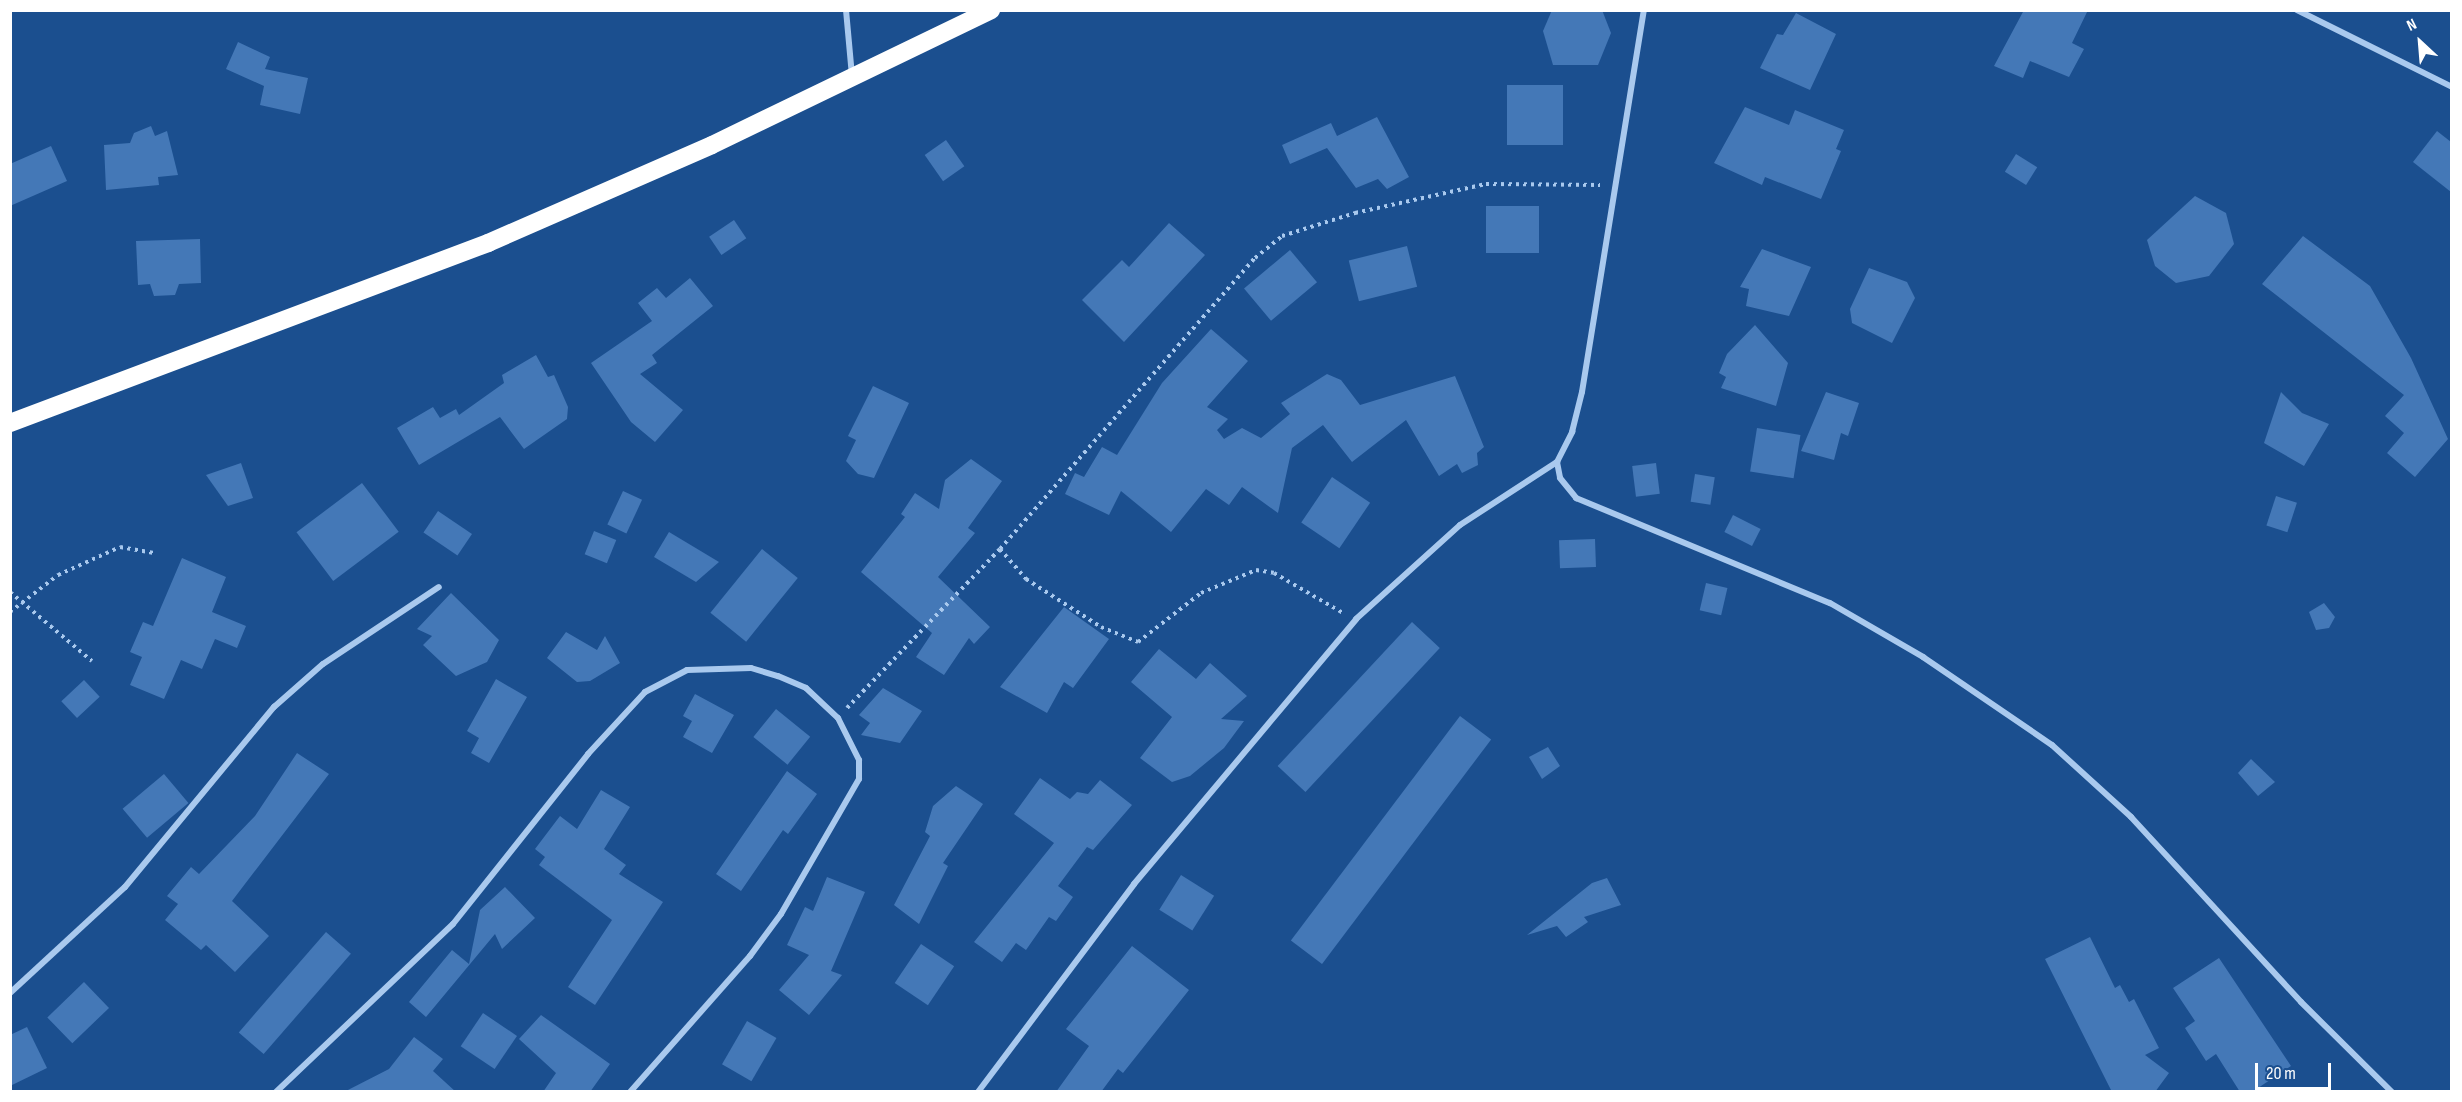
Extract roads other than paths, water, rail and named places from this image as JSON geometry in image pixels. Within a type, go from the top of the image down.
[{"type":"highway","points":[[10,423],[488,243],[852,78],[992,10]]},
{"type":"street","points":[[846,10],[852,78]]},
{"type":"street","points":[[1644,10],[1618,185],[1599,268],[1578,411],[1557,462],[1560,478],[1576,498],[1830,603],[1923,657],[2052,745],[2131,817],[2301,1002],[2392,1092]]},
{"type":"street","points":[[2297,10],[2451,87]]},
{"type":"street","points":[[978,1092],[1134,884],[1356,620],[1460,525],[1557,462]]},
{"type":"street","points":[[10,993],[125,887],[274,706],[323,664],[439,587]]},
{"type":"street","points":[[276,1092],[453,924],[618,718],[664,678],[687,670],[751,668],[806,688],[838,718],[859,760],[859,779],[750,956],[630,1092]]}]
